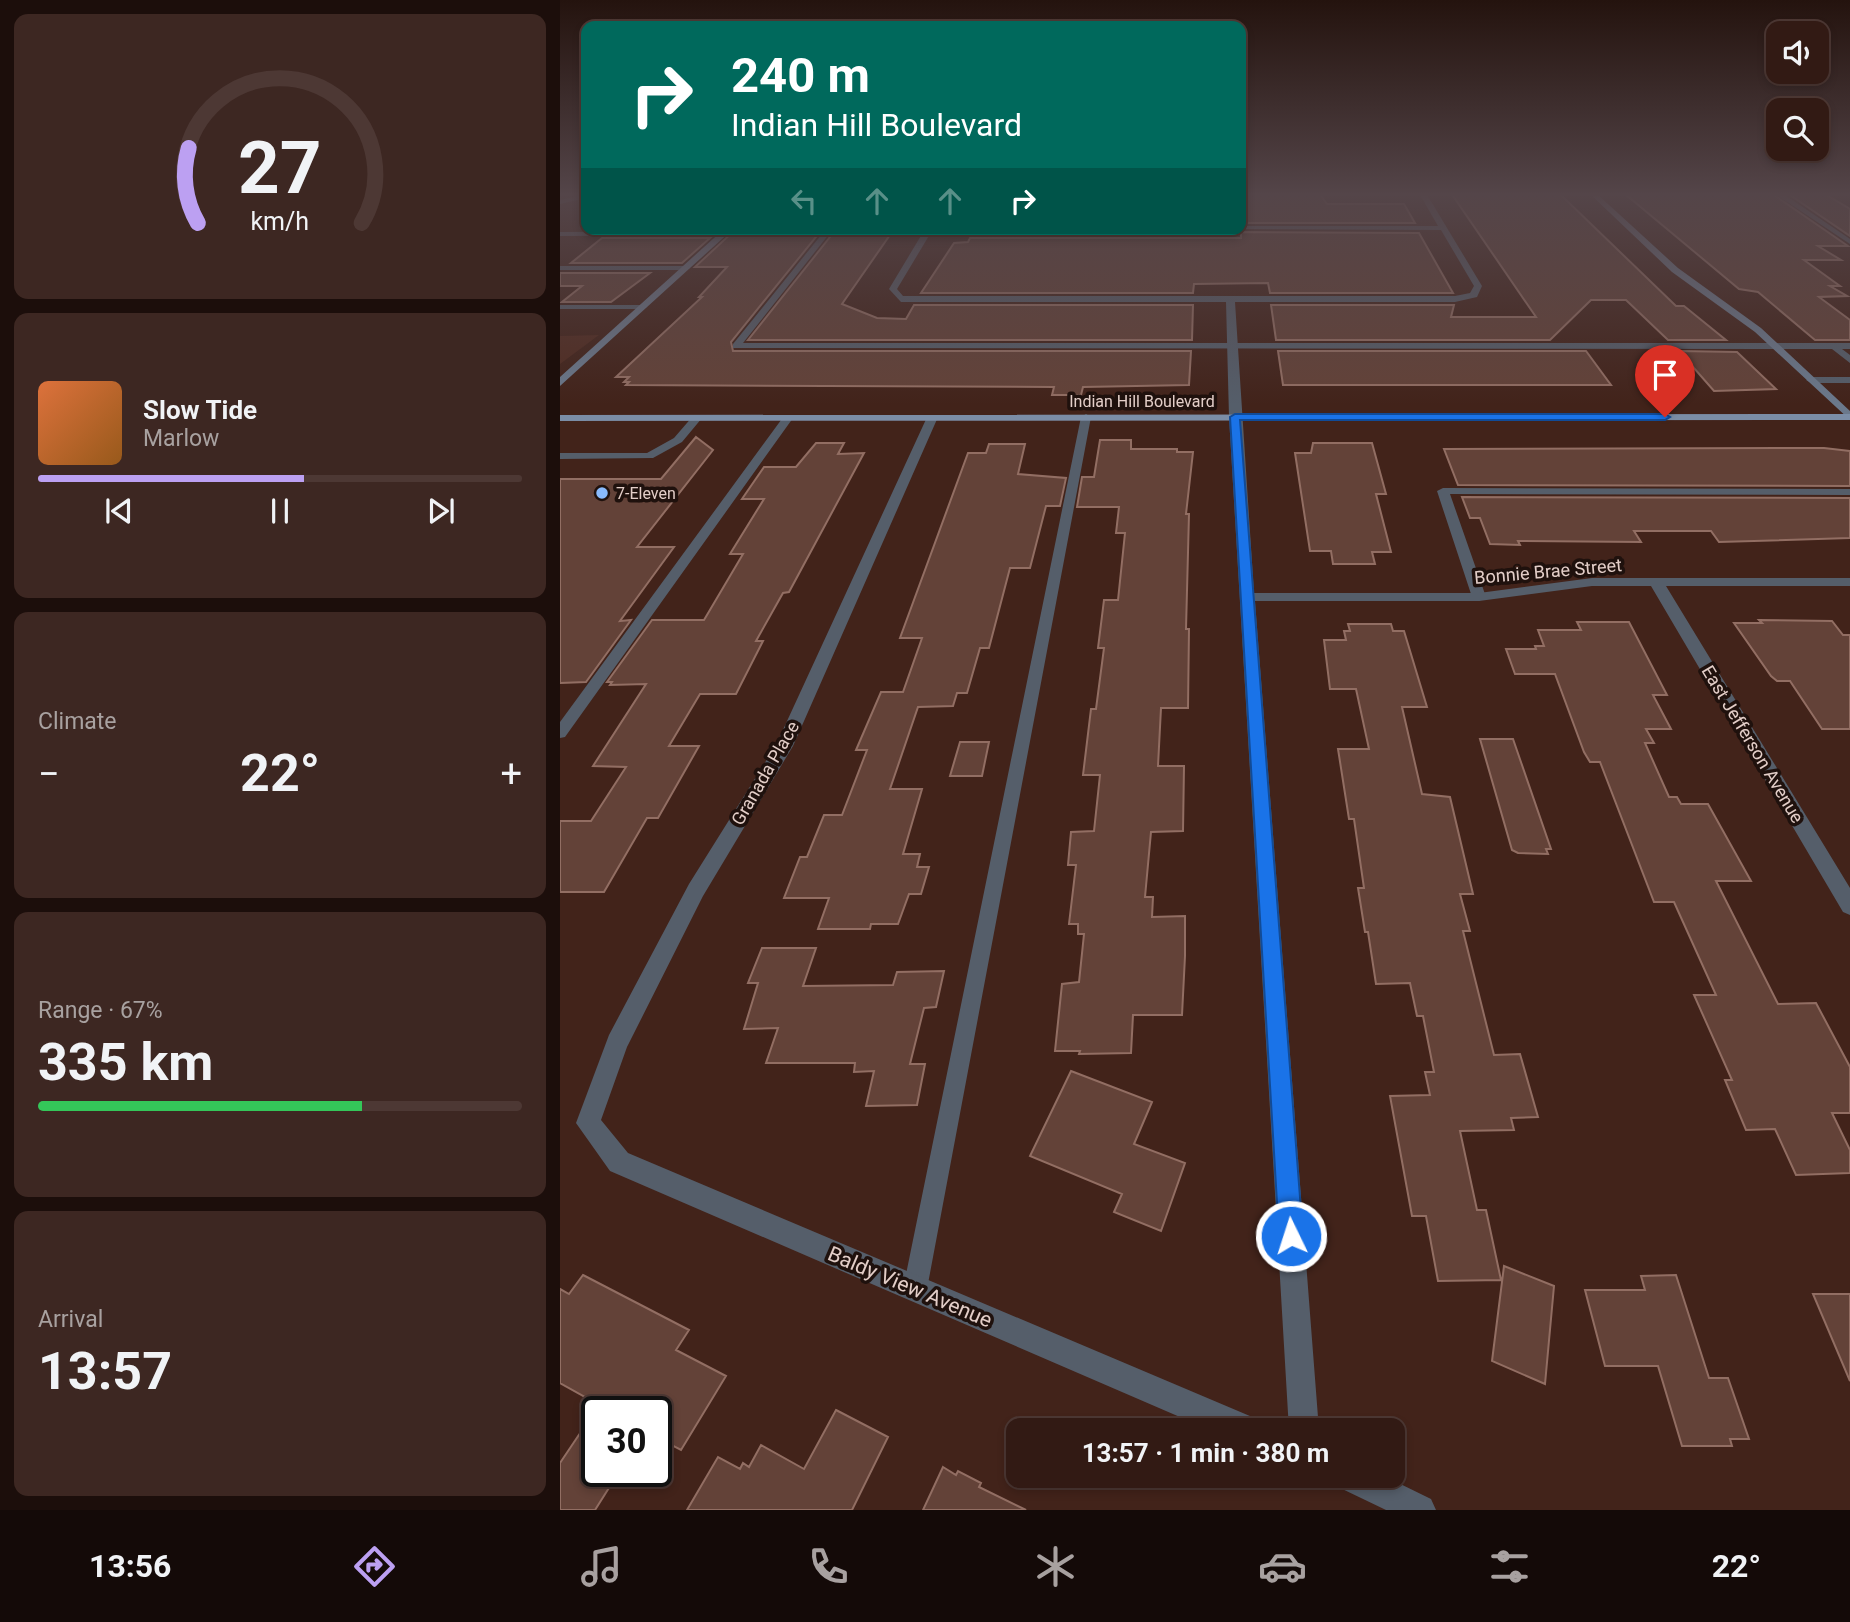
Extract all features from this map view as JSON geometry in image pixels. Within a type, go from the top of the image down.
[{"type":"main road","name":"Indian Hill Boulevard","points":[[560,418],[1850,417]]},
{"type":"street","points":[[560,383],[691,263]]},
{"type":"street","points":[[908,263],[893,289],[901,299],[1230,300],[1455,299],[1474,295],[1478,286],[1464,263]]},
{"type":"street","points":[[1668,263],[1758,330],[1850,417]]},
{"type":"street","points":[[560,268],[686,268]]},
{"type":"street","points":[[1230,300],[1235,417],[1303,1418]]},
{"type":"street","name":"Granada Place","points":[[589,1123],[617,1043],[696,890],[784,746],[932,418]]},
{"type":"street","name":"Bonnie Brae Street","points":[[1249,597],[1479,597],[1592,582],[1850,582]]},
{"type":"street","name":"East Jefferson Avenue","points":[[1656,582],[1850,906]]},
{"type":"street","name":"Baldy View Avenue","points":[[589,1123],[618,1162],[1218,1418]]},
{"type":"street","points":[[1375,1488],[1420,1510]]},
{"type":"lane","points":[[802,263],[736,346],[1850,346]]},
{"type":"lane","points":[[560,307],[643,307]]},
{"type":"lane","points":[[1834,346],[1850,360]]},
{"type":"lane","points":[[1811,380],[1850,380]]},
{"type":"lane","points":[[915,1289],[1086,417]]},
{"type":"lane","points":[[560,456],[649,456],[678,440],[697,418]]},
{"type":"lane","points":[[560,733],[788,418]]},
{"type":"lane","points":[[1479,597],[1443,491],[1850,492]]},
{"type":"shaded area","points":[[599,335],[560,364],[560,336]]},
{"type":"building","points":[[699,263],[795,263],[731,342],[733,351],[1191,351],[1189,385],[1083,387],[1081,395],[1052,395],[1054,387],[626,385],[629,382],[624,382],[629,377],[616,377],[702,297],[699,297],[727,267],[695,267]]},
{"type":"building","points":[[809,263],[870,263],[842,304],[877,318],[906,319],[914,305],[1193,305],[1192,340],[748,340]]},
{"type":"building","points":[[940,263],[1436,263],[1453,293],[1270,293],[1268,283],[1194,284],[1193,293],[921,293]]},
{"type":"building","points":[[1499,263],[1632,263],[1676,306],[1684,306],[1726,340],[1668,340],[1626,300],[1591,300],[1550,340],[1276,340],[1271,305],[1454,305],[1451,317],[1536,317]]},
{"type":"building","points":[[1708,263],[1809,263],[1840,286],[1830,286],[1847,296],[1819,297],[1850,320],[1850,340],[1815,340],[1758,292],[1739,289]]},
{"type":"building","points":[[560,273],[650,273],[611,302],[562,302],[582,286],[560,286]]},
{"type":"building","points":[[1278,351],[1586,351],[1611,385],[1283,385]]},
{"type":"building","points":[[1679,351],[1737,352],[1776,389],[1714,391]]},
{"type":"building","points":[[696,437],[713,450],[637,547],[674,547],[620,621],[631,620],[586,682],[560,683],[560,479],[661,479]]},
{"type":"building","points":[[1100,440],[1131,440],[1131,449],[1177,449],[1177,452],[1193,452],[1186,514],[1189,514],[1186,629],[1189,629],[1188,708],[1161,708],[1158,766],[1184,766],[1183,831],[1151,832],[1145,897],[1153,897],[1152,917],[1185,916],[1185,956],[1182,1015],[1133,1015],[1131,1053],[1079,1054],[1080,1051],[1055,1051],[1062,984],[1079,982],[1084,934],[1078,934],[1078,924],[1069,924],[1076,865],[1068,865],[1071,832],[1094,831],[1100,775],[1083,775],[1091,709],[1096,709],[1104,648],[1098,648],[1104,600],[1118,600],[1125,533],[1116,533],[1119,507],[1077,507],[1082,477],[1094,477]]},
{"type":"building","points":[[816,443],[844,443],[838,454],[864,453],[789,592],[783,593],[756,641],[763,641],[736,694],[700,694],[669,746],[699,746],[658,818],[647,818],[604,892],[560,892],[560,821],[591,821],[626,767],[593,766],[646,684],[610,685],[612,682],[607,682],[652,620],[704,620],[743,554],[730,554],[764,499],[742,499],[764,467],[796,467]]},
{"type":"building","points":[[1313,443],[1372,443],[1386,494],[1376,494],[1391,552],[1372,552],[1375,564],[1333,564],[1331,551],[1310,551],[1295,453],[1311,453]]},
{"type":"building","points":[[989,444],[1025,444],[1018,474],[1066,478],[1060,506],[1046,506],[1030,568],[1010,568],[989,648],[980,648],[967,693],[957,693],[953,706],[918,707],[890,789],[922,789],[903,854],[920,854],[917,867],[929,867],[921,894],[909,894],[898,924],[871,924],[870,929],[818,929],[829,898],[784,898],[800,857],[807,857],[824,815],[842,815],[867,750],[856,750],[881,692],[903,692],[922,638],[900,638],[968,453],[986,453]]},
{"type":"building","points":[[1824,448],[1850,451],[1850,486],[1458,485],[1444,449]]},
{"type":"building","points":[[1462,497],[1850,498],[1850,538],[1719,542],[1711,531],[1634,531],[1641,542],[1518,541],[1520,545],[1490,544],[1480,518],[1470,518]]},
{"type":"building","points":[[1759,620],[1832,621],[1843,635],[1850,635],[1850,729],[1822,729],[1790,681],[1777,681],[1771,676],[1734,623],[1762,623]]},
{"type":"building","points":[[1577,622],[1629,622],[1667,695],[1653,695],[1671,729],[1646,729],[1654,743],[1645,743],[1669,797],[1677,797],[1681,804],[1708,804],[1751,881],[1716,881],[1778,1004],[1816,1003],[1850,1067],[1850,1113],[1832,1113],[1850,1150],[1850,1173],[1796,1175],[1775,1129],[1746,1130],[1725,1080],[1732,1080],[1694,995],[1716,995],[1674,902],[1654,902],[1600,762],[1590,762],[1584,752],[1555,674],[1515,674],[1506,649],[1536,649],[1535,646],[1544,646],[1538,630],[1581,630]]},
{"type":"building","points":[[1348,624],[1391,624],[1393,631],[1404,631],[1427,707],[1402,707],[1422,794],[1450,797],[1473,894],[1460,894],[1470,931],[1463,931],[1494,1055],[1520,1054],[1538,1117],[1511,1118],[1514,1130],[1460,1131],[1477,1210],[1486,1210],[1501,1280],[1438,1281],[1426,1216],[1412,1216],[1390,1096],[1430,1095],[1425,1072],[1434,1072],[1423,1016],[1417,1016],[1410,983],[1376,984],[1368,932],[1365,932],[1358,888],[1364,888],[1354,819],[1349,819],[1338,749],[1369,749],[1356,689],[1330,689],[1324,640],[1346,640],[1344,631],[1350,631]]},
{"type":"building","points":[[1480,739],[1513,739],[1551,849],[1546,849],[1548,854],[1518,853],[1512,850]]},
{"type":"building","points":[[960,742],[989,742],[982,776],[950,776]]},
{"type":"building","points":[[762,948],[816,948],[803,986],[893,985],[897,972],[944,971],[936,1007],[924,1008],[910,1064],[925,1064],[917,1105],[866,1106],[874,1071],[854,1072],[855,1063],[766,1063],[778,1028],[744,1029],[758,983],[748,983]]},
{"type":"building","points":[[1071,1071],[1152,1102],[1134,1144],[1185,1163],[1161,1231],[1114,1212],[1122,1194],[1030,1156]]},
{"type":"building","points":[[1504,1266],[1554,1286],[1545,1384],[1492,1361]]},
{"type":"building","points":[[583,1275],[689,1330],[676,1350],[726,1376],[681,1450],[672,1445],[672,1396],[583,1396],[560,1383],[560,1289],[569,1294]]},
{"type":"building","points":[[1676,1275],[1709,1378],[1728,1378],[1749,1439],[1730,1439],[1732,1446],[1682,1446],[1658,1366],[1605,1366],[1585,1290],[1645,1290],[1641,1276]]},
{"type":"building","points":[[1813,1294],[1850,1294],[1850,1381]]},
{"type":"building","points":[[836,1410],[888,1437],[852,1510],[687,1510],[718,1457],[740,1469],[743,1463],[749,1467],[761,1445],[804,1469]]},
{"type":"building","points":[[581,1432],[581,1487],[610,1487],[595,1510],[560,1510],[560,1463]]},
{"type":"building","points":[[943,1467],[956,1475],[958,1471],[981,1483],[979,1487],[1026,1510],[923,1510]]},
{"type":"place","name":"7-Eleven","points":[[602,493]]},
{"type":"route","points":[[1291,1236],[1235,417],[1665,417]]}]
